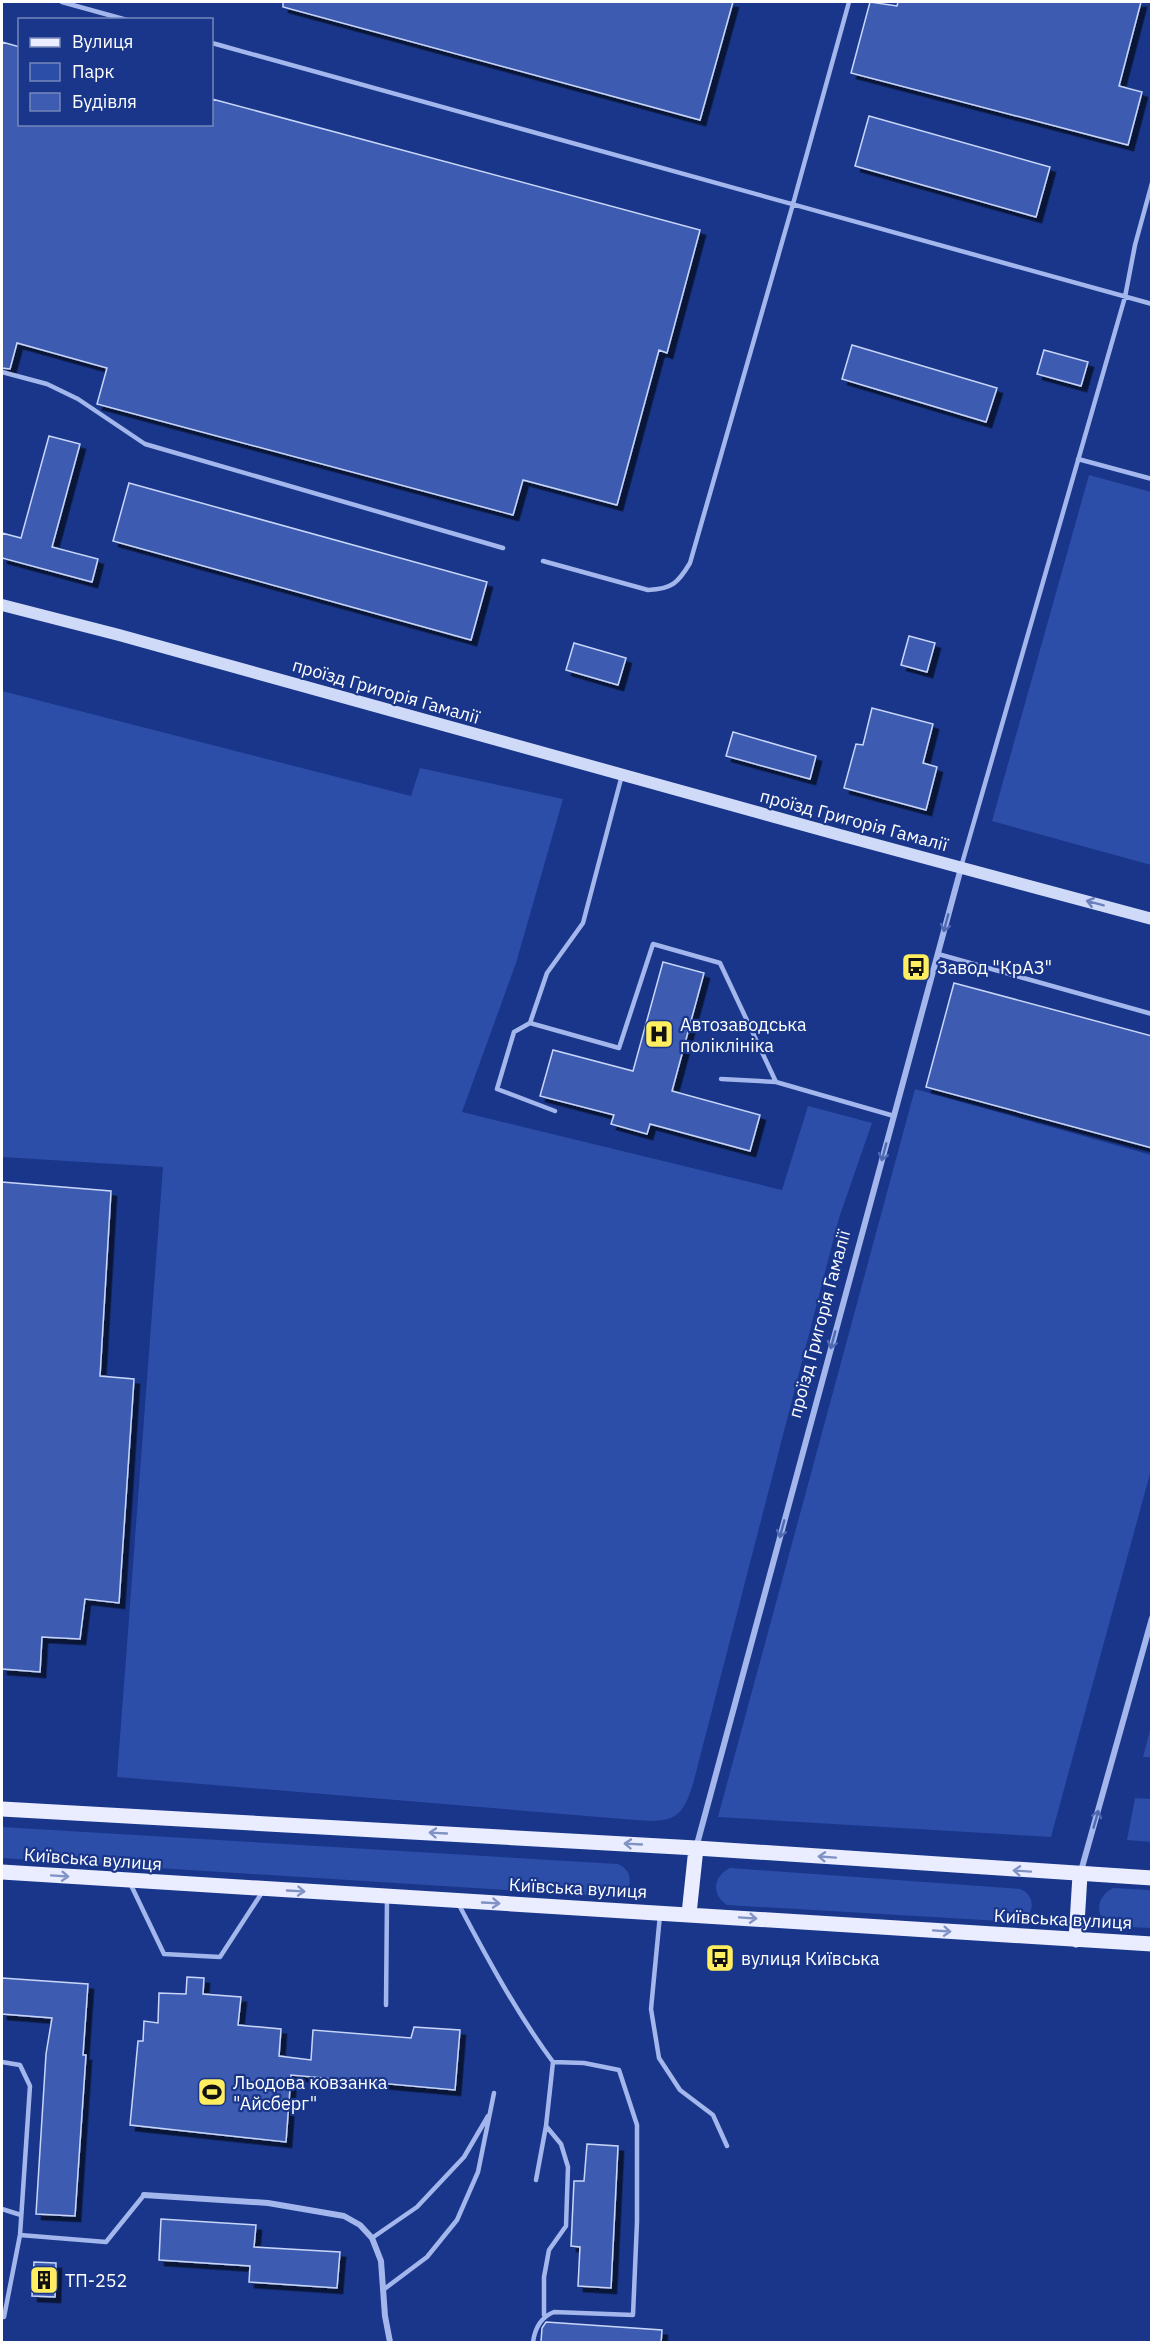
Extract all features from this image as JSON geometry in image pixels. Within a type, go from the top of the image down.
[{"type":"main road","points":[[2,1809],[696,1848],[1152,1878]]},
{"type":"main road","points":[[689,1914],[696,1848]]},
{"type":"main road","name":"Київська вулиця","points":[[2,1872],[1152,1944]]},
{"type":"main road","points":[[1076,1940],[1080,1875]]},
{"type":"street","name":"проїзд Григорія Гамалії","points":[[2,605],[961,867],[696,1848]]},
{"type":"street","points":[[961,867],[1152,919]]},
{"type":"street","points":[[1080,1875],[1152,1618]]},
{"type":"street","points":[[144,2195],[268,2203],[344,2216],[360,2225],[372,2238],[381,2261],[390,2343]]},
{"type":"lane","points":[[62,2],[120,18]]},
{"type":"lane","points":[[543,561],[648,590],[664,589],[681,578],[690,563],[849,2]]},
{"type":"lane","points":[[213,43],[1152,304]]},
{"type":"lane","points":[[961,867],[1125,297],[1135,245],[1152,183]]},
{"type":"lane","points":[[2,372],[47,384],[78,399],[145,444],[503,548]]},
{"type":"lane","points":[[1078,459],[1152,479]]},
{"type":"lane","points":[[555,1111],[497,1089],[514,1032],[530,1023],[547,973],[584,923],[622,775]]},
{"type":"lane","points":[[530,1023],[619,1048],[653,944],[720,963],[776,1082]]},
{"type":"lane","points":[[938,954],[1152,1014]]},
{"type":"lane","points":[[720,1079],[776,1082],[894,1116]]},
{"type":"lane","points":[[128,1880],[164,1954],[220,1957],[264,1889]]},
{"type":"lane","points":[[386,2005],[387,1896]]},
{"type":"lane","points":[[457,1900],[526,2026],[553,2062],[546,2126],[536,2180]]},
{"type":"lane","points":[[660,1912],[651,2009],[659,2058],[680,2090],[713,2115],[727,2146]]},
{"type":"lane","points":[[2,2061],[20,2065],[30,2086],[20,2235],[4,2318],[2,2317]]},
{"type":"lane","points":[[544,2315],[554,2312],[633,2315],[637,2222],[637,2125],[619,2070],[584,2063],[553,2062]]},
{"type":"lane","points":[[383,2290],[427,2257],[457,2220],[478,2172],[494,2093]]},
{"type":"lane","points":[[372,2238],[417,2207],[464,2157],[489,2115]]},
{"type":"lane","points":[[533,2343],[534,2332],[544,2315],[544,2277],[549,2250],[566,2226],[568,2167],[561,2144],[546,2126]]},
{"type":"lane","points":[[20,2235],[106,2242],[144,2195]]},
{"type":"lane","points":[[2,2209],[21,2215]]},
{"type":"green space","points":[[1089,475],[1151,492],[1151,865],[992,821]]},
{"type":"green space","points":[[2,691],[411,796],[420,768],[563,799],[516,963],[462,1112],[782,1190],[808,1106],[872,1123],[839,1218],[694,1780],[686,1803],[675,1816],[648,1821],[117,1777],[163,1167],[2,1157]]},
{"type":"green space","points":[[915,1089],[1151,1155],[1151,1470],[1051,1837],[718,1817]]},
{"type":"green space","points":[[1151,1727],[1151,1757],[1143,1757]]},
{"type":"green space","points":[[1135,1798],[1151,1799],[1151,1842],[1127,1840]]},
{"type":"green space","points":[[2,1827],[618,1864],[628,1872],[630,1880],[626,1892],[616,1897],[2,1858]]},
{"type":"green space","points":[[730,1868],[1020,1889],[1030,1897],[1032,1904],[1028,1916],[1018,1922],[727,1905],[718,1896],[716,1886],[720,1876]]},
{"type":"green space","points":[[1113,1888],[1151,1890],[1151,1928],[1110,1926],[1105,1922],[1099,1912],[1100,1901]]},
{"type":"building","points":[[283,2],[733,2],[700,120],[283,7]]},
{"type":"building","points":[[870,2],[897,6],[898,2],[1141,2],[1119,86],[1142,92],[1128,145],[851,73]]},
{"type":"building","points":[[2,42],[18,46],[18,126],[213,126],[213,99],[700,230],[667,353],[659,350],[617,505],[523,480],[513,515],[97,404],[107,368],[17,343],[10,369],[2,368]]},
{"type":"building","points":[[869,116],[1050,167],[1036,217],[855,166]]},
{"type":"building","points":[[852,345],[997,388],[986,422],[842,379]]},
{"type":"building","points":[[1044,350],[1088,362],[1081,386],[1037,374]]},
{"type":"building","points":[[49,436],[80,444],[52,547],[98,559],[92,582],[2,558],[2,533],[21,538]]},
{"type":"building","points":[[129,483],[487,582],[471,640],[113,541]]},
{"type":"building","points":[[909,636],[935,643],[927,672],[901,665]]},
{"type":"building","points":[[574,643],[626,658],[618,685],[566,670]]},
{"type":"building","points":[[872,708],[933,724],[923,763],[937,767],[926,810],[844,788],[856,744],[863,745]]},
{"type":"building","points":[[733,732],[816,756],[810,779],[726,756]]},
{"type":"building","points":[[663,962],[704,973],[672,1091],[760,1115],[750,1151],[650,1124],[647,1134],[611,1124],[614,1115],[540,1096],[553,1050],[633,1071]]},
{"type":"building","points":[[954,983],[1152,1036],[1152,1148],[926,1087]]},
{"type":"building","points":[[2,1182],[111,1191],[100,1376],[134,1379],[119,1603],[85,1599],[80,1639],[42,1637],[40,1672],[2,1669]]},
{"type":"building","name":"Льодова ковзанка \"Айсберг\"","points":[[187,1977],[204,1978],[203,1994],[241,1997],[238,2025],[281,2029],[279,2056],[311,2060],[313,2030],[411,2038],[414,2027],[460,2030],[455,2090],[291,2075],[286,2142],[130,2125],[138,2041],[143,2041],[144,2021],[158,2023],[159,1993],[186,1994]]},
{"type":"building","points":[[2,1978],[88,1984],[83,2055],[86,2055],[75,2216],[36,2214],[46,2054],[52,2018],[2,2014]]},
{"type":"building","points":[[587,2144],[618,2146],[611,2288],[578,2286],[580,2247],[571,2246],[574,2181],[584,2181]]},
{"type":"building","points":[[161,2219],[256,2225],[254,2247],[340,2252],[337,2288],[249,2282],[250,2266],[159,2260]]},
{"type":"building","name":"ТП-252","points":[[34,2262],[56,2263],[55,2297],[32,2296]]},
{"type":"building","points":[[546,2322],[662,2330],[661,2343],[541,2342],[542,2328]]},
{"type":"place","name":"Завод \"КрАЗ\"","points":[[916,967]]},
{"type":"place","name":"Автозаводська поліклініка","points":[[659,1034]]},
{"type":"place","name":"вулиця Київська","points":[[720,1958]]},
{"type":"place","name":"Льодова ковзанка \"Айсберг\"","points":[[212,2092]]},
{"type":"place","name":"ТП-252","points":[[44,2280]]}]
